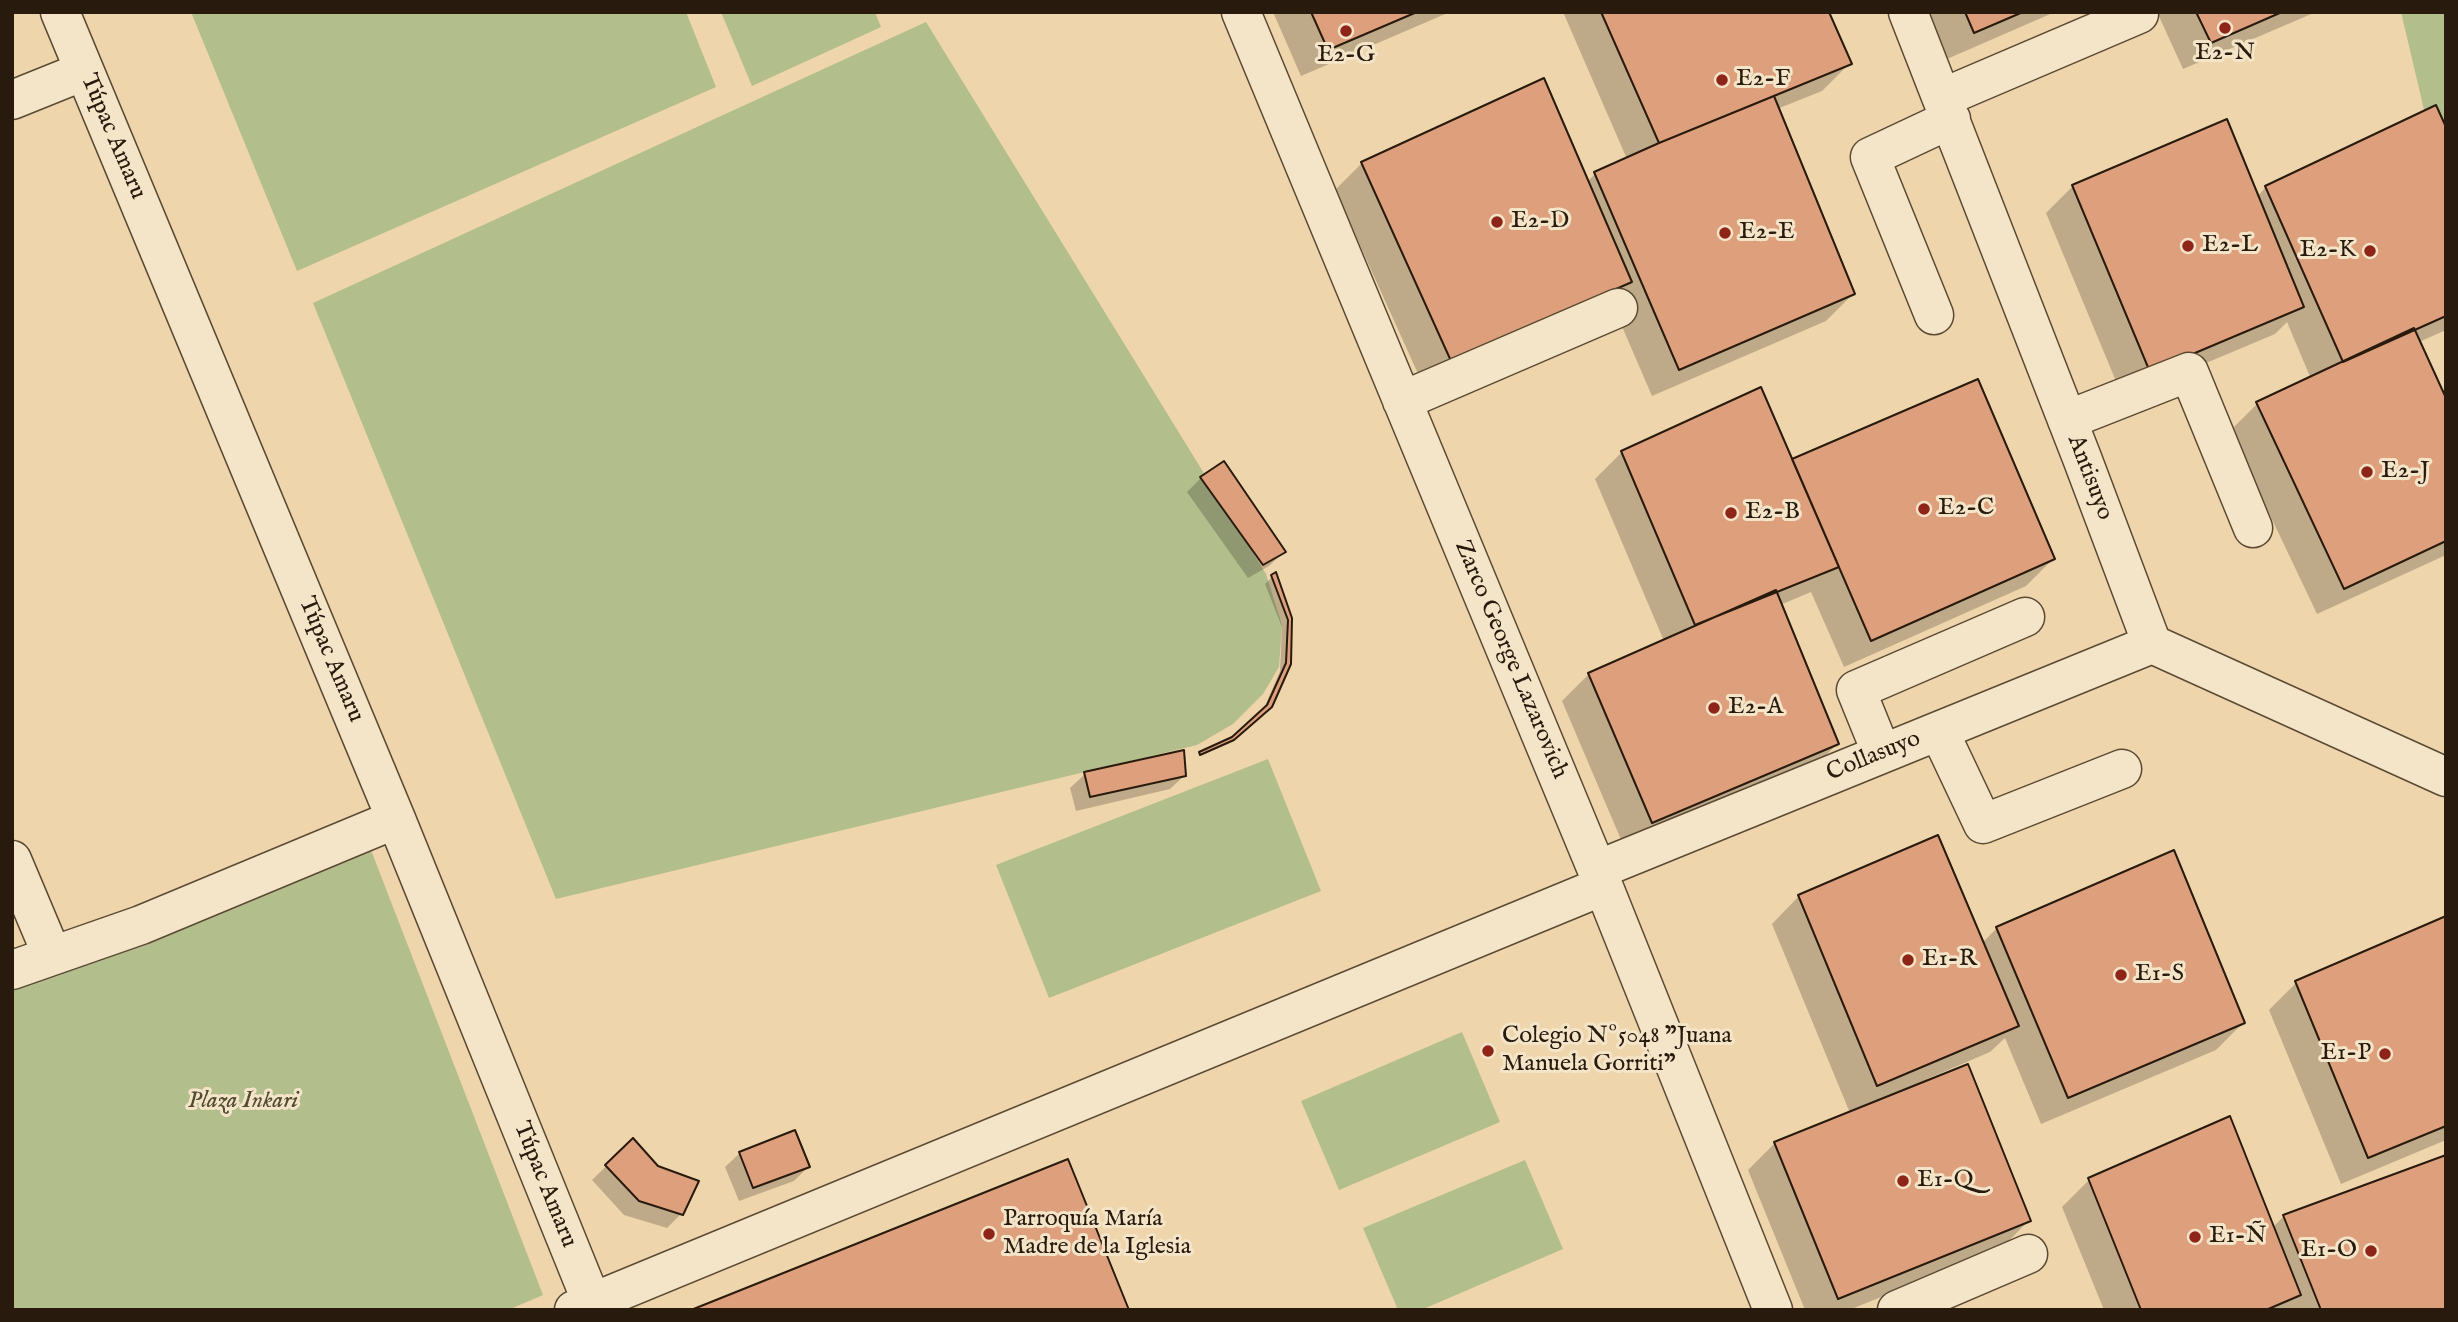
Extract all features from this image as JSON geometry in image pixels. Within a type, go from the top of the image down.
[{"type":"street","name":"Túpac Amaru","points":[[60,12],[396,819],[587,1307]]},
{"type":"street","name":"Zarco George Lazarovich","points":[[1241,12],[1600,878],[1773,1310]]},
{"type":"street","name":"Antisuyo","points":[[1908,12],[2152,644]]},
{"type":"street","points":[[1934,315],[1870,157],[1947,109],[2139,14]]},
{"type":"street","points":[[12,100],[84,71]]},
{"type":"street","points":[[1402,401],[1618,308]]},
{"type":"street","points":[[2067,420],[2189,372],[2253,528]]},
{"type":"street","points":[[1882,754],[1856,690],[2025,617]]},
{"type":"street","points":[[2152,644],[2446,777]]},
{"type":"street","name":"Collasuyo","points":[[587,1307],[1600,878],[1882,754],[2152,644]]},
{"type":"street","points":[[1939,731],[1983,824],[2122,769]]},
{"type":"street","points":[[12,970],[141,925],[396,819]]},
{"type":"street","points":[[12,860],[52,955]]},
{"type":"street","points":[[1897,1310],[2028,1254]]},
{"type":"green space","points":[[191,12],[686,12],[716,87],[297,271]]},
{"type":"green space","points":[[721,12],[875,12],[881,27],[752,86]]},
{"type":"green space","points":[[2401,12],[2446,12],[2446,203]]},
{"type":"green space","points":[[926,22],[1266,574],[1282,625],[1279,667],[1263,694],[1233,724],[1197,745],[556,899],[313,303]]},
{"type":"green space","points":[[1268,759],[1321,891],[1049,998],[996,865]]},
{"type":"green space","name":"Plaza Inkari","points":[[364,832],[543,1295],[508,1310],[12,1310],[12,969]]},
{"type":"green space","points":[[1462,1032],[1500,1122],[1339,1190],[1301,1101]]},
{"type":"green space","points":[[1525,1160],[1563,1249],[1421,1310],[1398,1310],[1363,1228]]},
{"type":"building","name":"E2-G","points":[[1311,12],[1417,12],[1328,50]]},
{"type":"building","name":"E2-F","points":[[1601,12],[1829,12],[1852,64],[1659,143]]},
{"type":"building","points":[[1965,12],[2023,12],[1974,33]]},
{"type":"building","name":"E2-N","points":[[2196,12],[2282,12],[2211,43]]},
{"type":"building","name":"E2-D","points":[[1544,78],[1632,282],[1451,361],[1361,162]]},
{"type":"building","name":"E2-E","points":[[1774,96],[1855,294],[1679,370],[1594,172]]},
{"type":"building","name":"E2-K","points":[[2436,105],[2446,127],[2446,316],[2343,362],[2265,186]]},
{"type":"building","name":"E2-L","points":[[2227,119],[2304,307],[2150,372],[2072,185]]},
{"type":"building","name":"E2-J","points":[[2414,328],[2446,398],[2446,541],[2344,589],[2256,402]]},
{"type":"building","name":"E2-C","points":[[1978,379],[2055,559],[1871,641],[1792,459]]},
{"type":"building","name":"E2-B","points":[[1761,387],[1839,567],[1695,625],[1621,451]]},
{"type":"building","points":[[1224,461],[1286,552],[1263,565],[1200,477]]},
{"type":"building","points":[[1276,572],[1292,618],[1291,664],[1272,707],[1234,740],[1200,755],[1199,752],[1232,737],[1267,705],[1286,663],[1288,620],[1271,575]]},
{"type":"building","name":"E2-A","points":[[1776,590],[1839,744],[1652,823],[1588,673]]},
{"type":"building","points":[[1184,750],[1186,776],[1090,797],[1084,772]]},
{"type":"building","name":"E1-R","points":[[1938,835],[2019,1026],[1877,1086],[1798,895]]},
{"type":"building","name":"E1-S","points":[[2174,850],[2245,1023],[2068,1098],[1996,927]]},
{"type":"building","name":"E1-P","points":[[2446,916],[2446,1126],[2368,1158],[2295,981]]},
{"type":"building","name":"E1-Q","points":[[1968,1064],[2031,1221],[1838,1299],[1774,1142]]},
{"type":"building","name":"E1-Ñ","points":[[2230,1116],[2301,1295],[2266,1310],[2141,1310],[2088,1178]]},
{"type":"building","points":[[795,1130],[810,1167],[753,1188],[739,1152]]},
{"type":"building","points":[[633,1138],[658,1166],[699,1181],[683,1215],[639,1201],[605,1165]]},
{"type":"building","name":"E1-O","points":[[2446,1155],[2446,1310],[2321,1310],[2283,1215]]},
{"type":"building","name":"Parroquía María Madre de la Iglesia","points":[[1068,1159],[1129,1310],[691,1310]]},
{"type":"place","name":"E2-N","points":[[2225,28]]},
{"type":"place","name":"E2-G","points":[[1346,31]]},
{"type":"place","name":"E2-F","points":[[1722,80]]},
{"type":"place","name":"E2-D","points":[[1497,222]]},
{"type":"place","name":"E2-E","points":[[1725,233]]},
{"type":"place","name":"E2-L","points":[[2188,246]]},
{"type":"place","name":"E2-K","points":[[2370,251]]},
{"type":"place","name":"E2-J","points":[[2367,472]]},
{"type":"place","name":"E2-C","points":[[1924,509]]},
{"type":"place","name":"E2-B","points":[[1731,513]]},
{"type":"place","name":"E2-A","points":[[1714,708]]},
{"type":"place","name":"E1-R","points":[[1908,960]]},
{"type":"place","name":"E1-S","points":[[2121,975]]},
{"type":"place","name":"Colegio Nº5048 \"Juana Manuela Gorriti\"","points":[[1488,1051]]},
{"type":"place","name":"E1-P","points":[[2385,1054]]},
{"type":"place","name":"E1-Q","points":[[1903,1181]]},
{"type":"place","name":"Parroquía María Madre de la Iglesia","points":[[989,1234]]},
{"type":"place","name":"E1-Ñ","points":[[2195,1237]]},
{"type":"place","name":"E1-O","points":[[2371,1251]]}]
